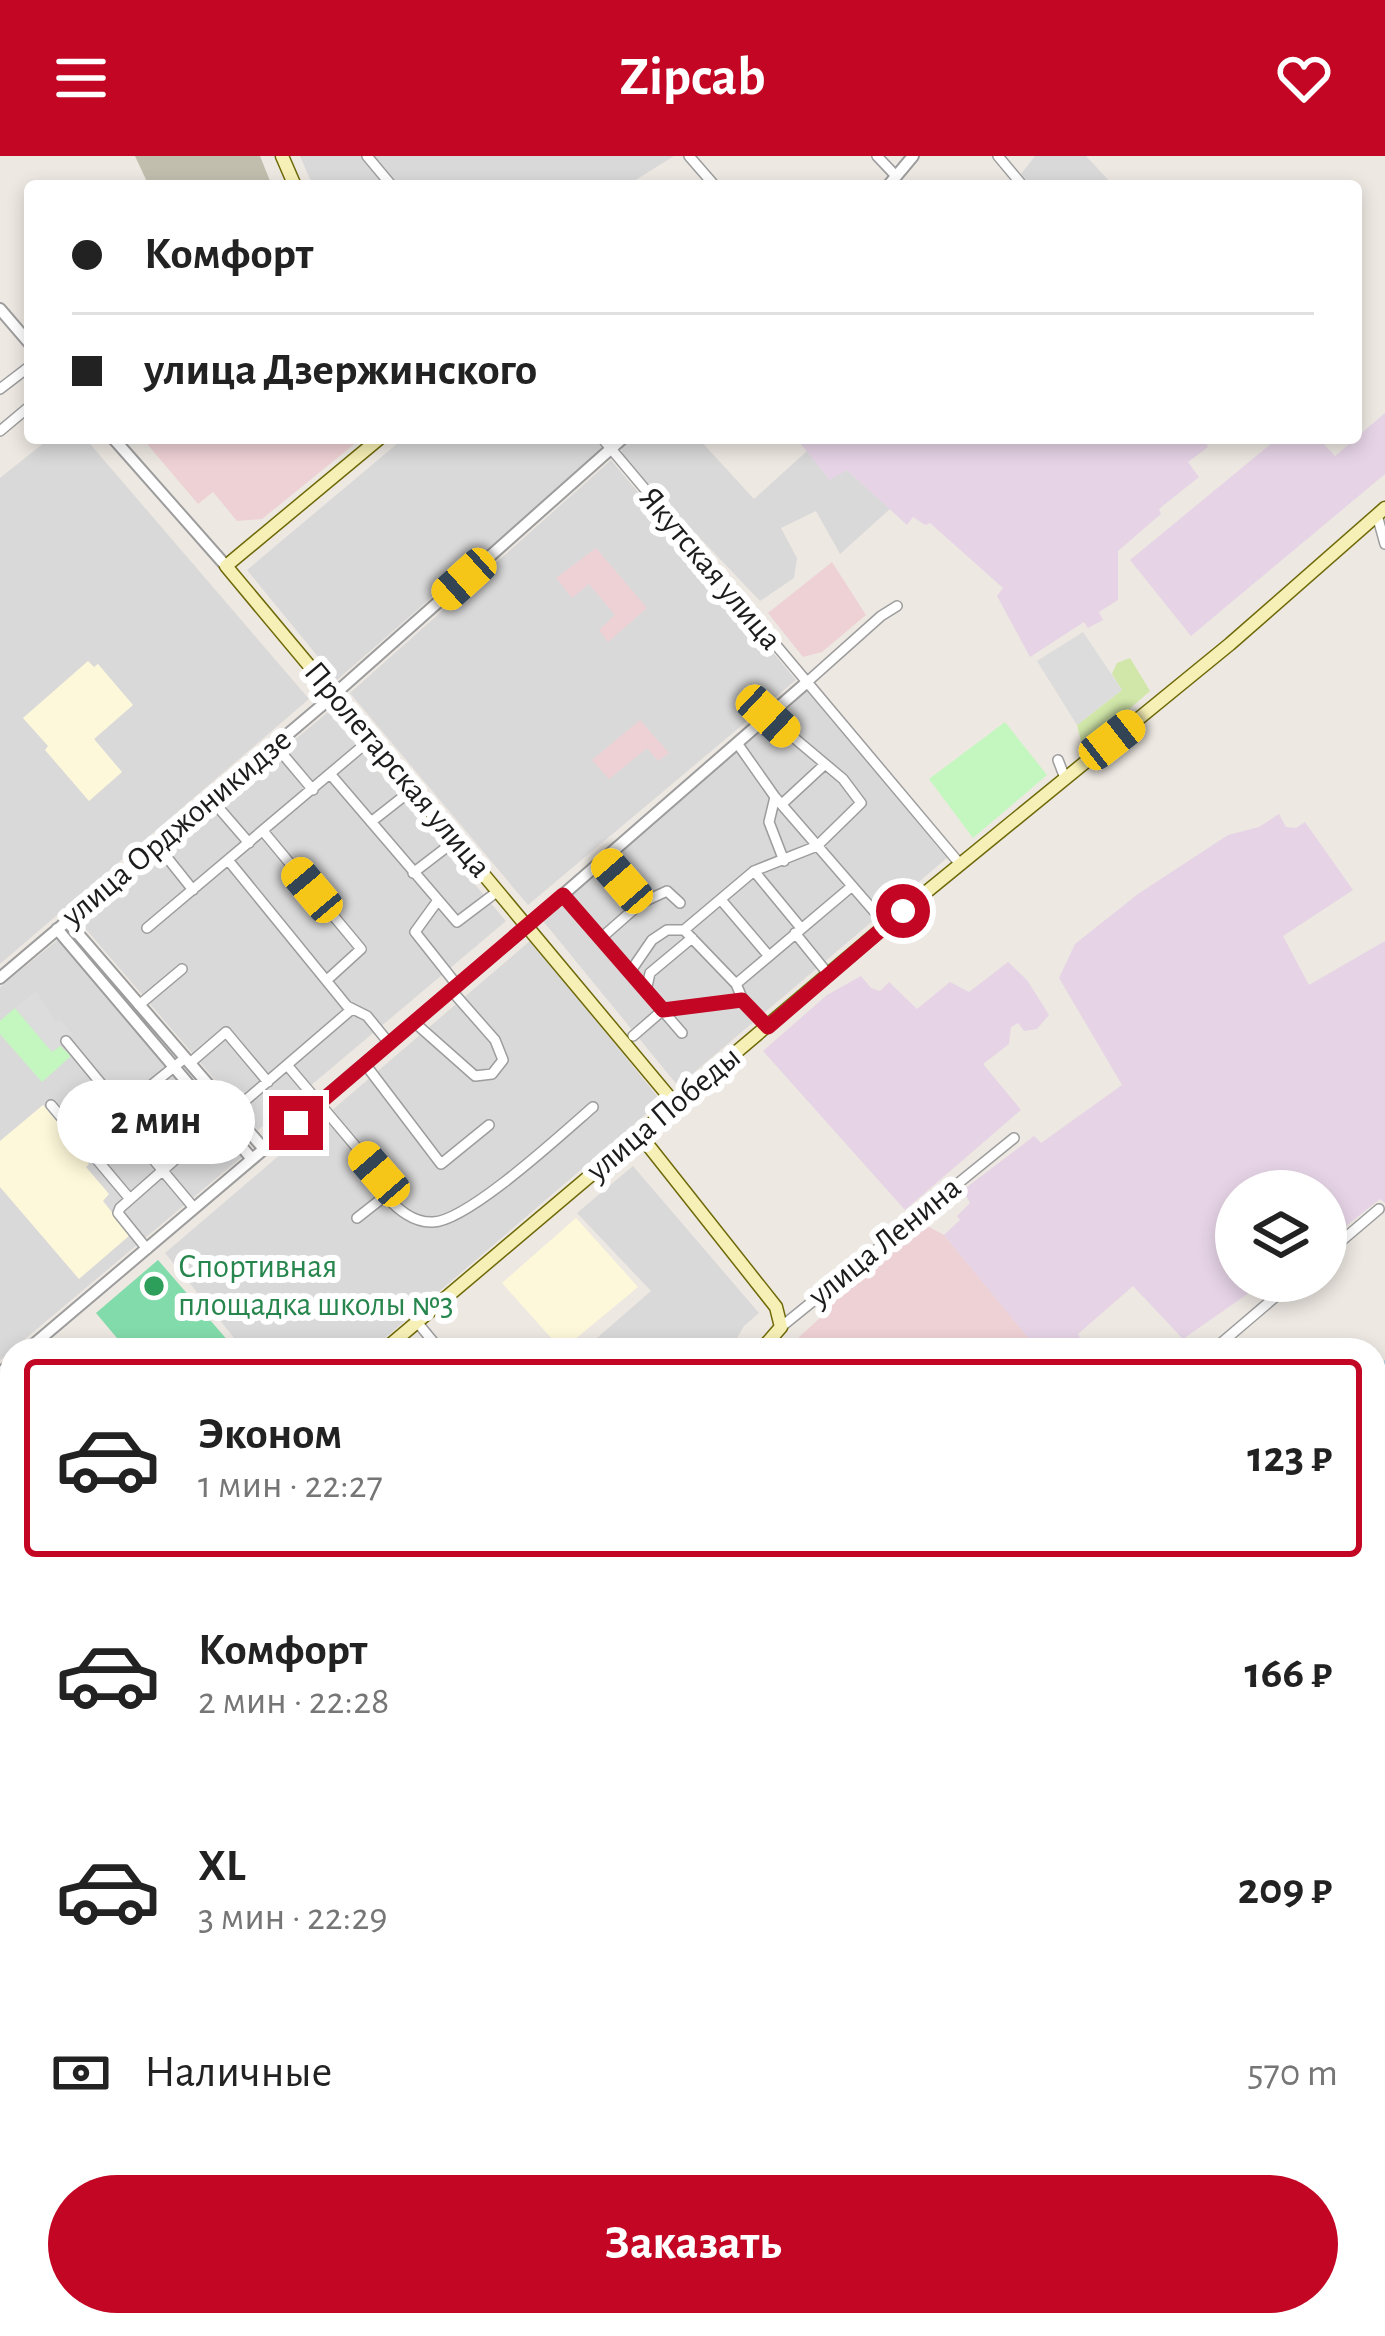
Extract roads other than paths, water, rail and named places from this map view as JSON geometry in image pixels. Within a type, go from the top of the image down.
[{"type":"main road","points":[[226,566],[373,444]]},
{"type":"main road","name":"улица Победы","points":[[398,1338],[886,925],[1230,644],[1381,512]]},
{"type":"main road","name":"Пролетарская улица","points":[[226,566],[676,1105]]},
{"type":"main road","points":[[640,1136],[771,1298],[781,1328]]},
{"type":"main road","name":"улица Ленина","points":[[772,1338],[781,1328]]},
{"type":"street","points":[[367,156],[387,180]]},
{"type":"street","points":[[689,156],[710,180]]},
{"type":"street","points":[[893,180],[913,156]]},
{"type":"street","points":[[998,156],[1018,180]]},
{"type":"street","points":[[0,309],[24,337]]},
{"type":"street","points":[[0,389],[24,371]]},
{"type":"street","points":[[0,431],[24,411]]},
{"type":"street","name":"Пролетарская улица","points":[[118,444],[226,566]]},
{"type":"street","name":"Якутская улица","points":[[605,444],[960,864]]},
{"type":"street","name":"улица Орджоникидзе","points":[[0,978],[334,694],[605,444]]},
{"type":"street","points":[[1381,512],[1385,544]]},
{"type":"street","points":[[41,1338],[898,606]]},
{"type":"street","points":[[646,991],[650,973],[754,871],[817,846],[861,803],[843,779],[768,716]]},
{"type":"street","points":[[147,928],[371,739]]},
{"type":"street","points":[[737,743],[778,800],[886,925]]},
{"type":"street","points":[[274,746],[313,790]]},
{"type":"street","points":[[1058,760],[1064,778]]},
{"type":"street","points":[[784,861],[769,822],[778,800],[823,766]]},
{"type":"street","points":[[331,775],[457,922],[498,891]]},
{"type":"street","points":[[371,822],[413,789]]},
{"type":"street","points":[[212,799],[249,843]]},
{"type":"street","points":[[263,831],[361,949],[327,980]]},
{"type":"street","points":[[413,874],[456,840]]},
{"type":"street","points":[[157,844],[193,890]]},
{"type":"street","points":[[604,859],[641,903]]},
{"type":"street","points":[[228,860],[352,1009],[367,1016],[389,1043]]},
{"type":"street","points":[[754,871],[829,975]]},
{"type":"street","points":[[736,984],[851,887]]},
{"type":"street","points":[[599,939],[641,903],[667,891],[680,903]]},
{"type":"street","points":[[563,895],[682,1033]]},
{"type":"street","points":[[722,902],[768,955]]},
{"type":"street","points":[[414,1022],[475,1076],[492,1074],[503,1060],[495,1040],[415,932],[436,903]]},
{"type":"street","points":[[62,925],[139,1005],[264,1149]]},
{"type":"street","points":[[62,925],[253,1159]]},
{"type":"street","points":[[630,972],[652,940],[667,931],[688,934],[736,984],[742,1000],[768,1027]]},
{"type":"street","points":[[139,1005],[182,969]]},
{"type":"street","points":[[633,1036],[663,1010],[742,1000]]},
{"type":"street","points":[[232,1112],[352,1009]]},
{"type":"street","points":[[122,1109],[226,1032],[268,1082]]},
{"type":"street","points":[[66,1041],[194,1208]]},
{"type":"street","points":[[365,1064],[441,1164],[489,1125]]},
{"type":"street","points":[[287,1065],[379,1174],[385,1196],[418,1220],[453,1218],[593,1107]]},
{"type":"street","points":[[51,1105],[130,1199]]},
{"type":"street","points":[[147,1249],[118,1213],[220,1120]]},
{"type":"street","name":"улица Ленина","points":[[781,1328],[1014,1138]]},
{"type":"street","points":[[357,1218],[385,1196]]},
{"type":"street","points":[[1347,1237],[1379,1210]]},
{"type":"street","points":[[1228,1338],[1270,1302]]},
{"type":"street","points":[[417,1322],[430,1338]]},
{"type":"place","name":"Спортивная площадка школы №3","points":[[154,1286]]}]
